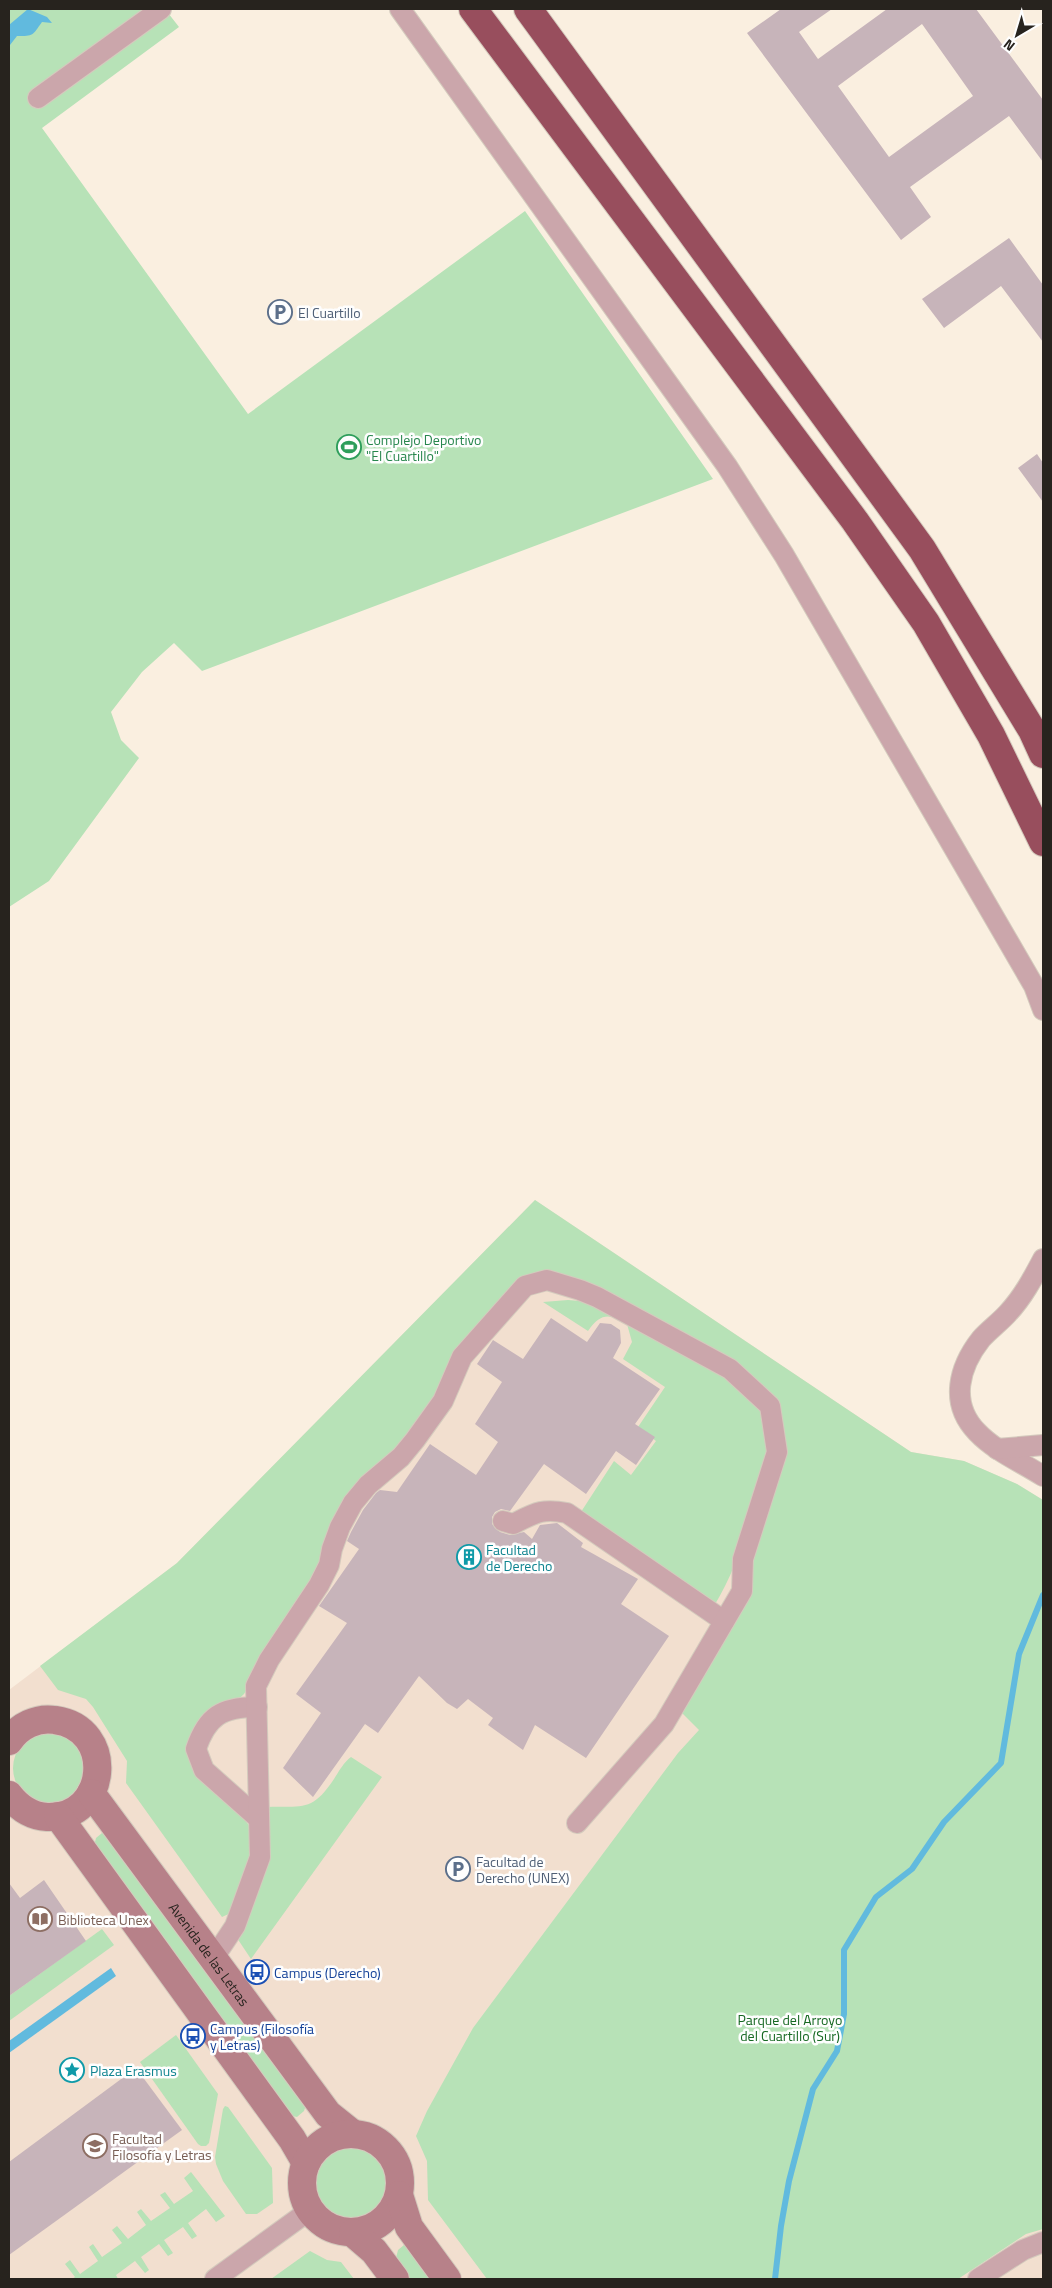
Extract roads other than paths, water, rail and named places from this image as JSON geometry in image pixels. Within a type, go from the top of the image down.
[{"type":"highway","points":[[473,9],[855,521],[920,615],[991,735],[1043,842]]},
{"type":"highway","points":[[528,9],[922,549],[1032,730],[1043,754]]},
{"type":"main road","points":[[9,1741],[23,1727],[37,1721],[52,1719],[74,1726],[91,1742],[97,1756],[97,1779],[91,1793],[77,1808],[58,1816],[42,1816],[26,1811],[9,1795]]},
{"type":"main road","name":"Avenida de las Letras","points":[[91,1793],[328,2114],[352,2134]]},
{"type":"main road","points":[[58,1816],[292,2139],[306,2164]]},
{"type":"main road","points":[[399,2195],[391,2212],[382,2222],[366,2231],[353,2233],[338,2231],[325,2225],[310,2210],[304,2197],[302,2184],[306,2164],[313,2152],[323,2142],[335,2136],[352,2134],[376,2140],[390,2153],[396,2164],[400,2176],[399,2195],[409,2227],[447,2279]]},
{"type":"main road","points":[[353,2233],[374,2251],[395,2279]]},
{"type":"street","points":[[38,98],[161,9]]},
{"type":"street","points":[[400,9],[738,482],[784,555],[956,849],[1034,986],[1043,1010]]},
{"type":"street","points":[[1043,1259],[1027,1290],[1008,1313],[981,1339],[963,1368],[958,1390],[966,1419],[977,1432],[998,1449],[1043,1476]]},
{"type":"street","points":[[213,1958],[236,1926],[260,1857],[256,1686],[268,1660],[319,1585],[329,1565],[332,1549],[340,1527],[353,1503],[368,1485],[401,1457],[416,1440],[442,1400],[462,1357],[491,1322],[525,1286],[547,1280],[597,1297],[730,1370],[770,1406],[777,1452],[743,1559],[742,1591],[664,1724],[577,1823]]},
{"type":"street","points":[[998,1449],[1043,1445]]},
{"type":"street","points":[[503,1521],[513,1524],[537,1511],[549,1509],[567,1513],[724,1621]]},
{"type":"street","points":[[257,1707],[238,1707],[214,1716],[202,1731],[196,1749],[204,1770],[258,1818]]},
{"type":"street","points":[[215,2279],[310,2210]]},
{"type":"street","points":[[978,2279],[1023,2250],[1043,2242]]},
{"type":"water","points":[[28,9],[47,17],[52,23],[42,22],[32,34],[17,36],[10,45],[9,54],[9,25]]},
{"type":"water","points":[[111,1968],[116,1976],[9,2053],[9,2041]]},
{"type":"waterway","points":[[775,2279],[781,2226],[789,2181],[813,2089],[837,2051],[844,2014],[844,1950],[876,1897],[912,1869],[944,1822],[1001,1763],[1019,1654],[1043,1595]]},
{"type":"place","name":"El Cuartillo","points":[[280,312]]},
{"type":"place","name":"Complejo Deportivo \"El Cuartillo\"","points":[[349,447]]},
{"type":"place","name":"Facultad de Derecho","points":[[469,1557]]},
{"type":"place","name":"Facultad de Derecho (UNEX)","points":[[458,1869]]},
{"type":"place","name":"Biblioteca Unex","points":[[40,1919]]},
{"type":"place","name":"Campus (Derecho)","points":[[257,1972]]},
{"type":"place","name":"Campus (Filosofía y Letras)","points":[[193,2036]]},
{"type":"place","name":"Plaza Erasmus","points":[[72,2070]]},
{"type":"place","name":"Facultad Filosofía y Letras","points":[[95,2146]]},
{"type":"park label","name":"Parque del Arroyo del Cuartillo (Sur)","points":[[790,2028]]}]
